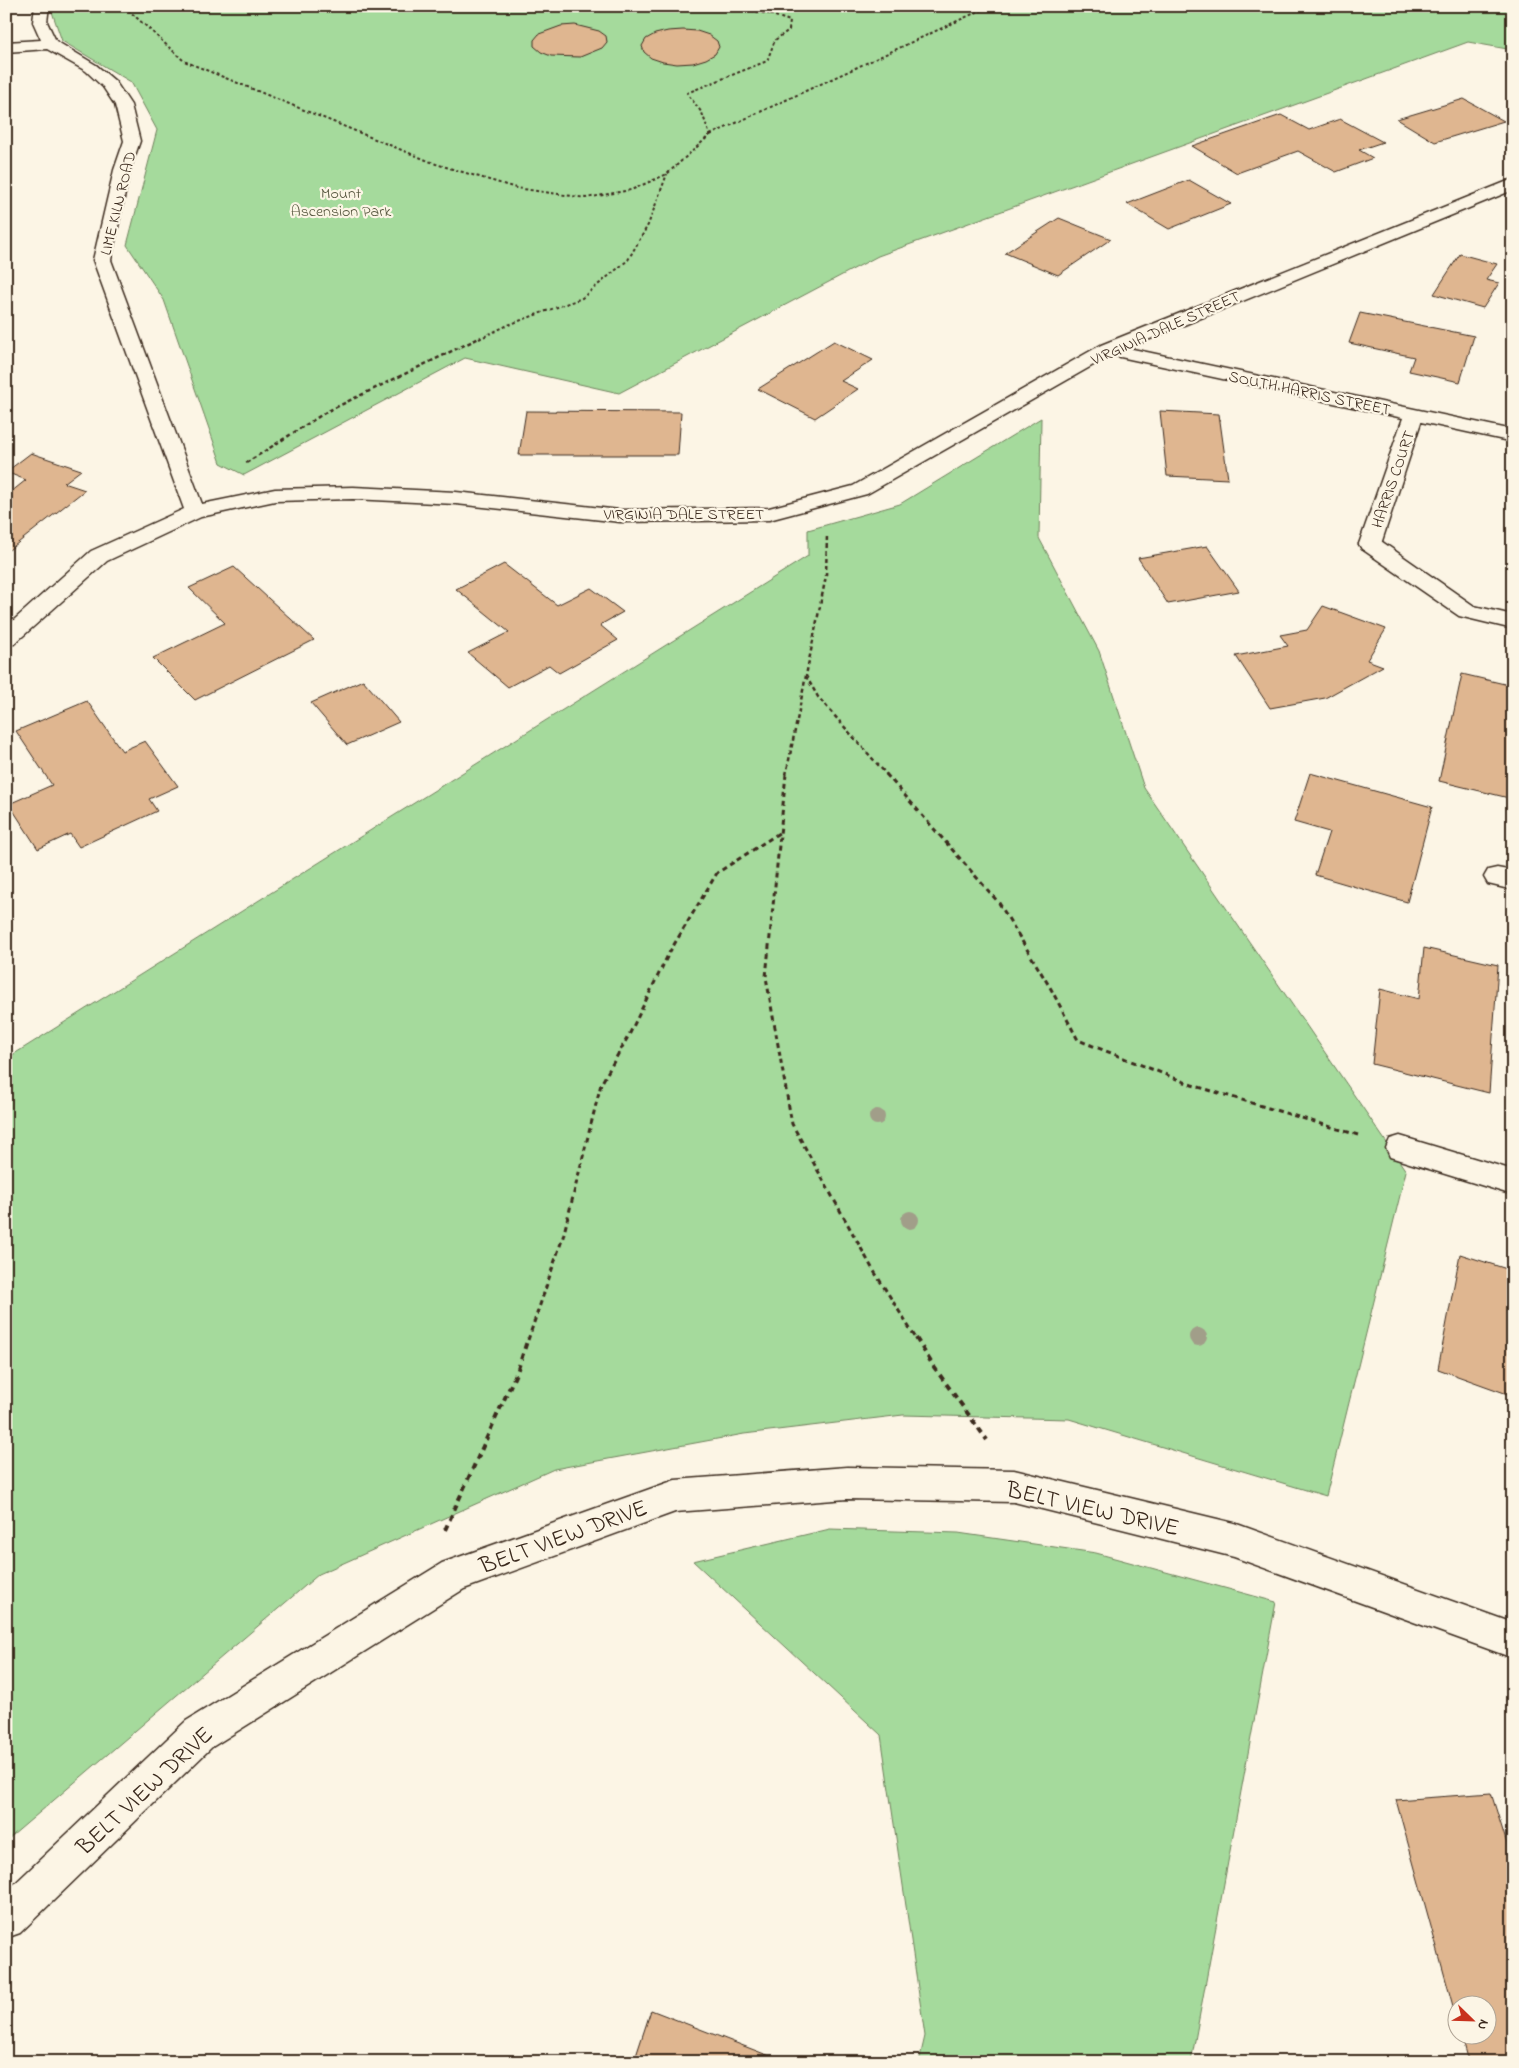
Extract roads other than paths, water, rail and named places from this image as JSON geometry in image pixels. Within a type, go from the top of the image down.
[{"type":"street","points":[[6,47],[50,44],[40,22],[42,6]]},
{"type":"street","name":"LIME KILN ROAD","points":[[50,44],[92,68],[109,84],[123,106],[132,141],[122,170],[102,260],[195,512]]},
{"type":"street","name":"VIRGINIA DALE STREET","points":[[6,639],[99,556],[195,512],[275,495],[353,493],[456,498],[620,516],[769,514],[860,490],[1108,349],[1513,184]]},
{"type":"street","name":"SOUTH HARRIS STREET","points":[[1108,349],[1513,436]]},
{"type":"street","name":"HARRIS COURT","points":[[1414,414],[1370,544],[1467,611],[1513,622]]},
{"type":"street","points":[[1400,1148],[1513,1183]]},
{"type":"street","name":"BELT VIEW DRIVE","points":[[6,1919],[199,1734],[454,1575],[675,1496],[838,1484],[1014,1486],[1234,1540],[1513,1641]]},
{"type":"park label","name":"Mount Ascension Park","points":[[341,201]]}]
